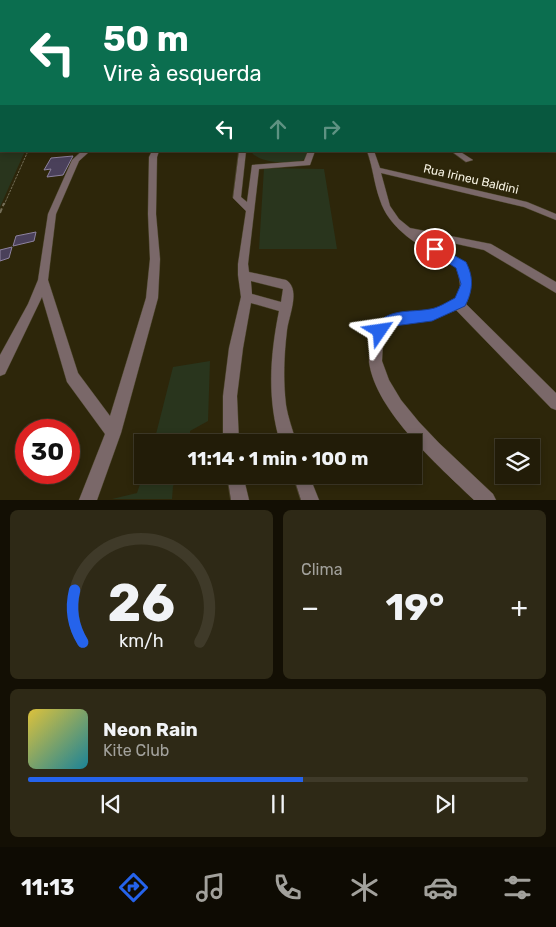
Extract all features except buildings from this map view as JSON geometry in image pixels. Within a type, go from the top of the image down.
[{"type":"street","points":[[0,369],[33,306],[43,280],[52,214],[76,160],[86,152]]},
{"type":"street","points":[[88,500],[113,433],[152,298],[155,259],[152,214],[153,157],[156,152]]},
{"type":"street","points":[[243,155],[255,166],[308,163],[312,152]]},
{"type":"street","points":[[370,152],[378,170],[383,195],[390,213],[406,230],[462,265],[467,284],[461,302],[458,304],[432,315],[404,317],[389,321],[380,331],[374,348],[377,371],[390,399],[412,425],[487,500]]},
{"type":"street","points":[[456,152],[469,160]]},
{"type":"street","points":[[243,155],[236,198],[250,210]]},
{"type":"street","points":[[231,434],[230,396],[236,348],[247,297],[242,264],[255,166]]},
{"type":"street","name":"Rua Irineu Baldini","points":[[378,170],[527,205],[556,217]]},
{"type":"street","points":[[406,230],[488,247],[556,288]]},
{"type":"street","points":[[243,275],[282,283],[287,286],[289,291],[276,370],[278,400],[286,434]]},
{"type":"street","points":[[43,280],[72,377],[113,433]]},
{"type":"street","points":[[247,297],[285,308]]},
{"type":"street","points":[[458,304],[556,403]]},
{"type":"street","points":[[237,484],[240,500]]},
{"type":"street","points":[[304,484],[310,500]]},
{"type":"path","points":[[0,213],[28,152]]},
{"type":"green space","points":[[0,152],[25,152],[0,207]]},
{"type":"green space","points":[[252,152],[308,152],[305,159],[285,163],[260,159]]},
{"type":"green space","points":[[264,168],[324,169],[337,249],[259,249]]},
{"type":"green space","points":[[210,361],[208,421],[190,431],[190,434],[156,434],[173,367]]},
{"type":"green space","points":[[140,484],[174,484],[172,499],[112,499],[137,493]]},
{"type":"route","points":[[380,331],[389,321],[404,317],[432,315],[461,302],[467,284],[462,265],[435,249]]}]
